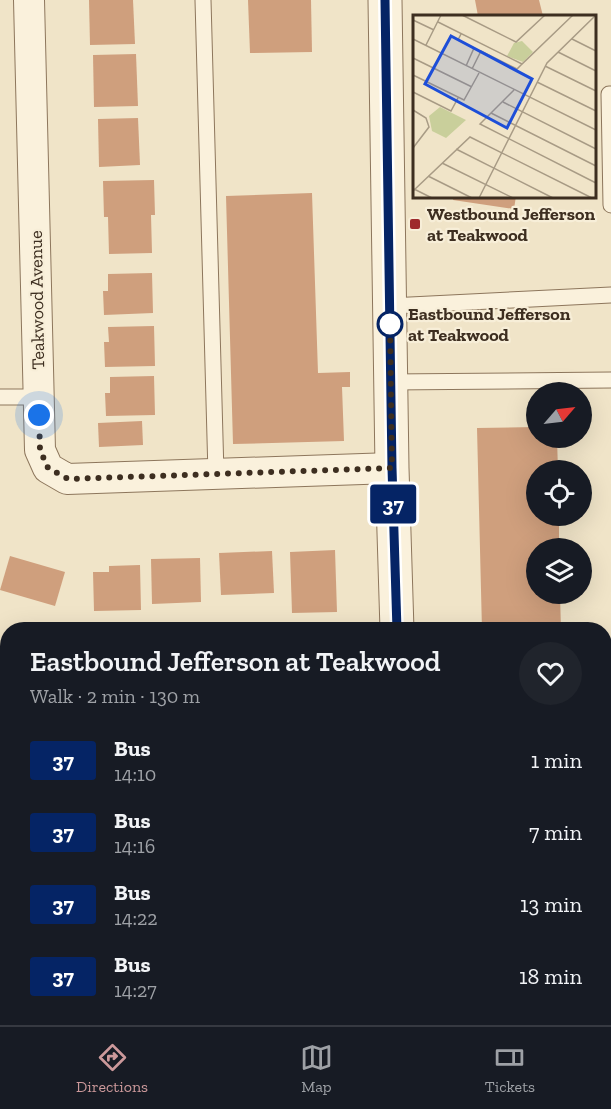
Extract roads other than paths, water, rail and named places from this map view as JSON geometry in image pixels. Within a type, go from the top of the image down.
[{"type":"street","name":"Teakwood Avenue","points":[[29,0],[40,450],[48,468],[68,479],[392,468]]},
{"type":"street","points":[[385,0],[390,382],[397,622]]},
{"type":"lane","points":[[203,0],[216,474]]},
{"type":"lane","points":[[611,94],[609,94],[611,205]]},
{"type":"lane","points":[[390,306],[611,295]]},
{"type":"lane","points":[[390,382],[611,380]]},
{"type":"lane","points":[[0,397],[39,397]]},
{"type":"place","name":"Westbound Jefferson at Teakwood","points":[[415,224]]},
{"type":"place","name":"Eastbound Jefferson at Teakwood","points":[[390,324]]}]
